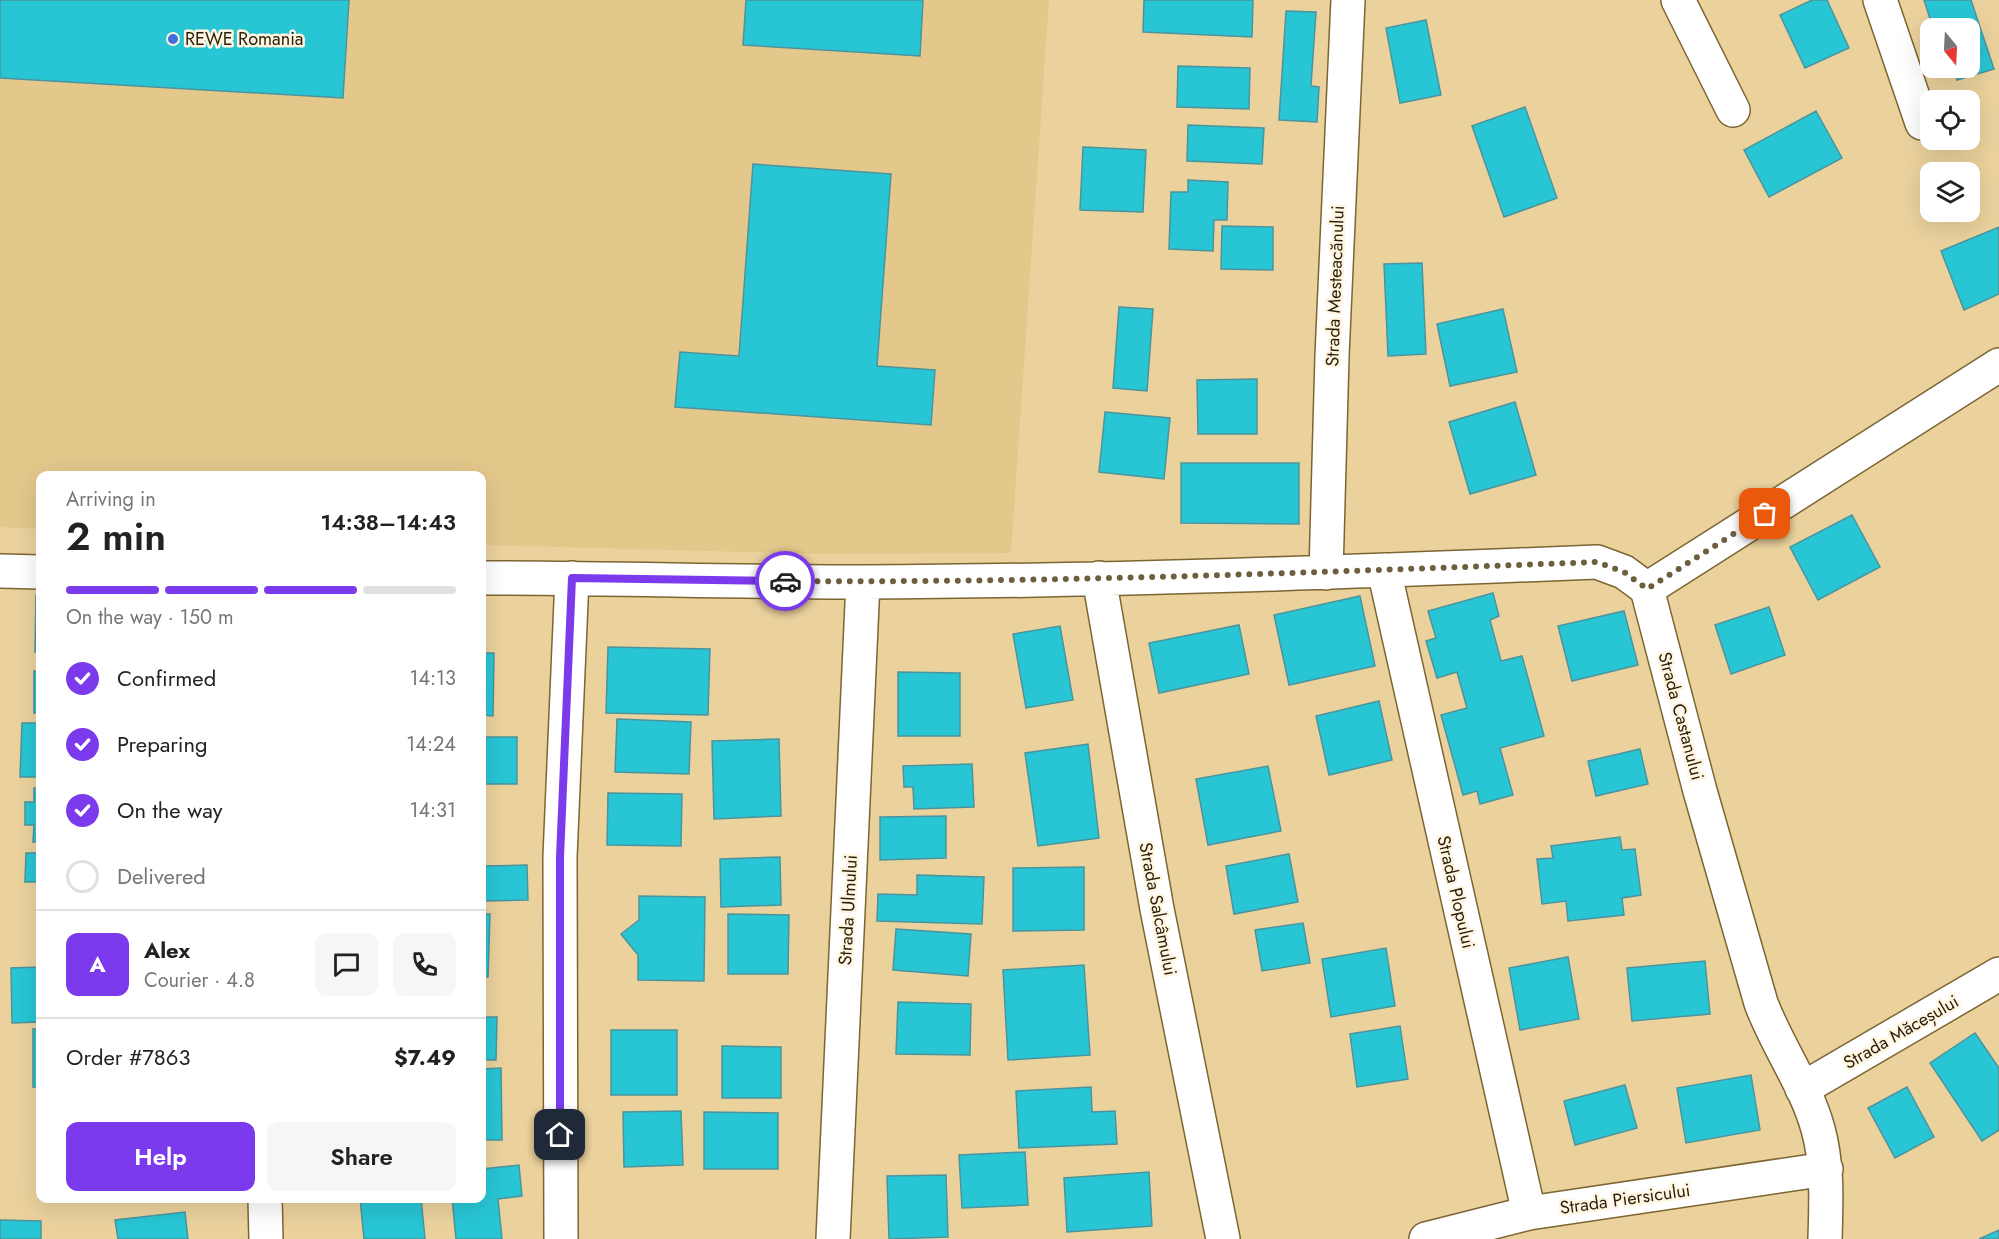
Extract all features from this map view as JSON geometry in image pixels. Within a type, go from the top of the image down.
[{"type":"street","name":"Strada Mesteacănului","points":[[1326,573],[1332,356],[1348,0]]},
{"type":"street","points":[[1678,0],[1733,110]]},
{"type":"street","points":[[1880,0],[1920,117]]},
{"type":"street","points":[[486,578],[863,582],[1326,573],[1597,562],[1624,572],[1647,589],[1999,365]]},
{"type":"street","name":"Strada Plopului","points":[[1384,570],[1540,1221]]},
{"type":"street","points":[[0,571],[36,572]]},
{"type":"street","points":[[561,1239],[560,857],[572,578]]},
{"type":"street","name":"Strada Salcâmului","points":[[1099,578],[1157,909],[1223,1239]]},
{"type":"street","name":"Strada Ulmului","points":[[833,1239],[863,582]]},
{"type":"street","name":"Strada Castanului","points":[[1647,589],[1700,791],[1761,1003],[1769,1026],[1802,1089],[1818,1128],[1826,1169],[1825,1239]]},
{"type":"street","name":"Strada Măceșului","points":[[1802,1089],[1999,974]]},
{"type":"street","name":"Strada Piersicului","points":[[1426,1239],[1540,1221],[1826,1169]]},
{"type":"street","points":[[265,1203],[266,1239]]},
{"type":"shaded area","points":[[0,0],[1049,0],[1011,553],[823,554],[486,545],[486,471],[36,471],[36,529],[0,527]]},
{"type":"building","name":"REWE Romania","points":[[0,0],[349,0],[343,98],[0,78]]},
{"type":"building","points":[[746,0],[923,0],[920,56],[743,45]]},
{"type":"building","points":[[1144,0],[1253,0],[1252,37],[1143,32]]},
{"type":"building","points":[[1812,0],[1827,0],[1849,48],[1805,68],[1780,15]]},
{"type":"building","points":[[1924,0],[1971,0],[1977,18],[1930,18]]},
{"type":"building","points":[[1286,11],[1316,12],[1311,86],[1319,87],[1317,122],[1279,120]]},
{"type":"building","points":[[1426,20],[1441,95],[1400,103],[1386,28]]},
{"type":"building","points":[[1980,27],[1994,69],[1980,73]]},
{"type":"building","points":[[1178,66],[1250,68],[1249,109],[1177,107]]},
{"type":"building","points":[[1525,107],[1557,198],[1504,217],[1472,126]]},
{"type":"building","points":[[1816,111],[1842,158],[1769,197],[1744,150]]},
{"type":"building","points":[[1188,125],[1264,128],[1262,164],[1187,161]]},
{"type":"building","points":[[1083,147],[1146,150],[1143,212],[1080,210]]},
{"type":"building","points":[[753,164],[891,174],[877,366],[935,370],[931,425],[675,407],[680,352],[739,356]]},
{"type":"building","points":[[1188,180],[1228,182],[1227,220],[1214,220],[1213,251],[1169,249],[1171,192],[1188,192]]},
{"type":"building","points":[[1222,226],[1273,227],[1273,270],[1221,269]]},
{"type":"building","points":[[1999,227],[1999,294],[1964,310],[1941,251]]},
{"type":"building","points":[[1422,263],[1426,354],[1388,356],[1384,264]]},
{"type":"building","points":[[1119,307],[1153,309],[1147,391],[1113,388]]},
{"type":"building","points":[[1503,309],[1517,372],[1450,386],[1437,324]]},
{"type":"building","points":[[1257,379],[1257,434],[1198,434],[1197,380]]},
{"type":"building","points":[[1515,402],[1536,475],[1470,494],[1449,422]]},
{"type":"building","points":[[1105,412],[1170,418],[1164,479],[1099,472]]},
{"type":"building","points":[[1181,463],[1299,463],[1299,524],[1181,523]]},
{"type":"building","points":[[1852,515],[1880,567],[1818,600],[1790,547]]},
{"type":"building","points":[[1493,593],[1499,616],[1490,620],[1501,661],[1522,656],[1544,736],[1500,748],[1513,795],[1480,804],[1477,791],[1463,795],[1441,715],[1467,708],[1457,672],[1437,678],[1426,641],[1436,638],[1428,611]]},
{"type":"building","points":[[36,595],[36,652],[35,652]]},
{"type":"building","points":[[1360,596],[1375,666],[1289,685],[1274,615]]},
{"type":"building","points":[[1769,607],[1785,655],[1731,674],[1715,625]]},
{"type":"building","points":[[1624,611],[1638,665],[1572,681],[1558,626]]},
{"type":"building","points":[[1239,625],[1249,674],[1159,693],[1149,643]]},
{"type":"building","points":[[1060,626],[1073,700],[1026,708],[1013,634]]},
{"type":"building","points":[[608,647],[710,649],[708,715],[606,713]]},
{"type":"building","points":[[486,653],[494,653],[493,716],[486,715]]},
{"type":"building","points":[[34,671],[36,671],[36,713],[34,713]]},
{"type":"building","points":[[898,672],[960,673],[960,736],[898,736]]},
{"type":"building","points":[[1379,701],[1392,760],[1329,775],[1316,716]]},
{"type":"building","points":[[617,719],[691,722],[689,774],[615,772]]},
{"type":"building","points":[[22,723],[36,723],[36,777],[20,777]]},
{"type":"building","points":[[486,737],[517,737],[517,784],[486,784]]},
{"type":"building","points":[[779,739],[781,816],[714,819],[712,741]]},
{"type":"building","points":[[1088,744],[1099,838],[1038,846],[1025,753]]},
{"type":"building","points":[[1640,749],[1648,784],[1596,796],[1588,761]]},
{"type":"building","points":[[972,764],[974,807],[914,809],[913,787],[904,787],[903,766]]},
{"type":"building","points":[[1268,766],[1281,831],[1208,845],[1196,779]]},
{"type":"building","points":[[34,788],[36,788],[36,842],[33,842],[34,825],[25,825],[25,802],[34,802]]},
{"type":"building","points":[[608,793],[682,794],[681,846],[607,845]]},
{"type":"building","points":[[946,816],[946,858],[880,860],[880,817]]},
{"type":"building","points":[[1620,837],[1622,850],[1635,849],[1641,895],[1622,898],[1624,915],[1568,921],[1566,901],[1542,904],[1537,859],[1553,858],[1551,846]]},
{"type":"building","points":[[26,853],[36,853],[36,882],[25,882]]},
{"type":"building","points":[[1289,854],[1298,902],[1234,914],[1226,866]]},
{"type":"building","points":[[780,857],[781,905],[721,907],[720,859]]},
{"type":"building","points":[[527,865],[528,900],[486,901],[486,866]]},
{"type":"building","points":[[1084,867],[1084,930],[1013,931],[1013,868]]},
{"type":"building","points":[[917,875],[984,877],[982,924],[877,921],[878,894],[917,895]]},
{"type":"building","points":[[639,896],[705,897],[704,981],[638,980],[638,955],[621,934],[639,920]]},
{"type":"building","points":[[486,914],[490,914],[488,977],[486,977]]},
{"type":"building","points":[[728,914],[789,915],[788,974],[728,974]]},
{"type":"building","points":[[1303,923],[1310,963],[1262,971],[1255,930]]},
{"type":"building","points":[[896,929],[971,934],[968,976],[893,970]]},
{"type":"building","points":[[1386,948],[1395,1006],[1331,1017],[1322,959]]},
{"type":"building","points":[[1568,957],[1579,1019],[1520,1030],[1509,968]]},
{"type":"building","points":[[1705,961],[1710,1014],[1632,1021],[1627,968]]},
{"type":"building","points":[[1084,965],[1090,1055],[1008,1060],[1003,970]]},
{"type":"building","points":[[36,967],[36,1022],[12,1023],[11,968]]},
{"type":"building","points":[[898,1002],[971,1004],[970,1055],[896,1054]]},
{"type":"building","points":[[486,1017],[497,1017],[496,1060],[486,1060]]},
{"type":"building","points":[[1400,1026],[1408,1079],[1357,1087],[1350,1034]]},
{"type":"building","points":[[33,1029],[36,1029],[36,1087],[33,1087]]},
{"type":"building","points":[[611,1030],[677,1030],[677,1095],[611,1095]]},
{"type":"building","points":[[1975,1033],[1999,1068],[1999,1130],[1982,1141],[1930,1063]]},
{"type":"building","points":[[722,1046],[781,1047],[781,1098],[722,1098]]},
{"type":"building","points":[[501,1068],[502,1140],[486,1140],[486,1069]]},
{"type":"building","points":[[1751,1075],[1760,1130],[1686,1143],[1677,1088]]},
{"type":"building","points":[[1625,1085],[1637,1128],[1575,1145],[1564,1101]]},
{"type":"building","points":[[1091,1087],[1092,1112],[1115,1111],[1117,1144],[1019,1148],[1016,1091]]},
{"type":"building","points":[[1907,1087],[1934,1137],[1895,1158],[1868,1108]]},
{"type":"building","points":[[681,1111],[683,1165],[624,1167],[623,1112]]},
{"type":"building","points":[[704,1112],[778,1113],[778,1169],[704,1169]]},
{"type":"building","points":[[1025,1152],[1028,1205],[962,1208],[959,1155]]},
{"type":"building","points":[[519,1165],[522,1196],[498,1199],[502,1239],[456,1239],[452,1203],[486,1203],[486,1169]]},
{"type":"building","points":[[1149,1172],[1152,1226],[1067,1232],[1064,1178]]},
{"type":"building","points":[[946,1175],[948,1237],[889,1239],[887,1176]]},
{"type":"building","points":[[360,1203],[421,1203],[425,1239],[364,1239]]},
{"type":"building","points":[[185,1212],[188,1239],[118,1239],[115,1220]]},
{"type":"building","points":[[0,1220],[41,1221],[41,1239],[0,1239]]},
{"type":"building","points":[[1999,1230],[1999,1239],[1979,1239]]},
{"type":"way so far","points":[[785,581],[863,582],[1326,573],[1597,562],[1624,572],[1647,589],[1765,514]]},
{"type":"place","name":"REWE Romania","points":[[173,39]]},
{"type":"route","points":[[560,1135],[560,857],[572,578],[785,581]]}]
